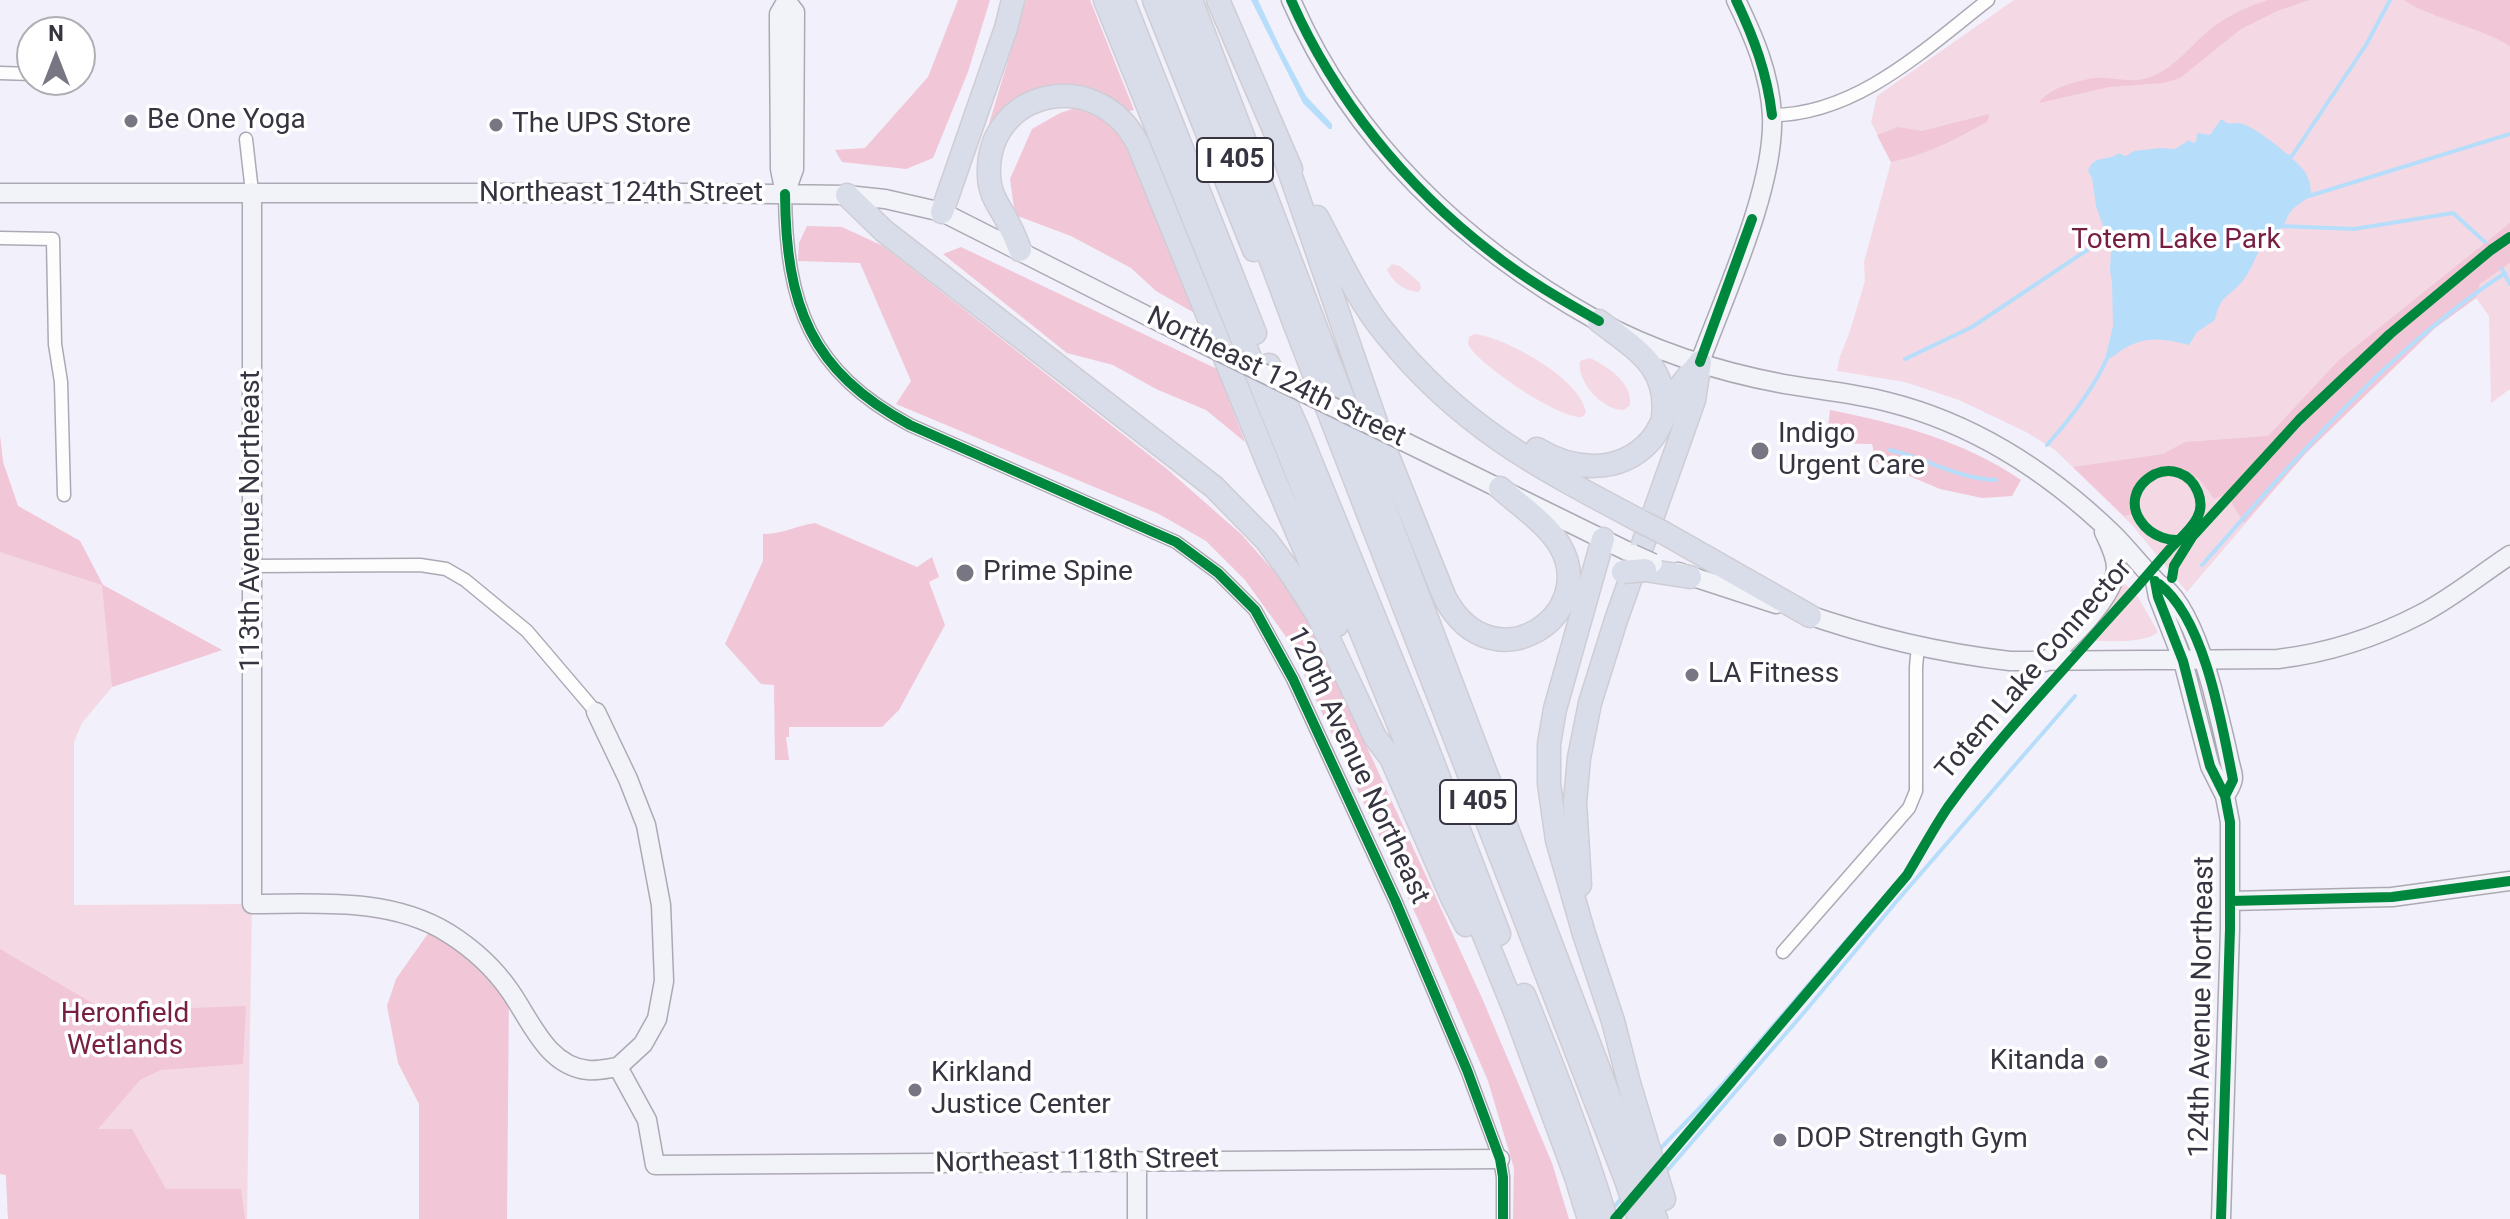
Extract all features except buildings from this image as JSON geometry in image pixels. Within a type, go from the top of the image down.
[{"type":"highway","points":[[942,212],[1013,0]]},
{"type":"highway","name":"I 405","points":[[1105,0],[1514,1009],[1606,1219]]},
{"type":"highway","name":"I 405","points":[[1123,0],[1566,1096],[1583,1170],[1589,1219]]},
{"type":"highway","points":[[1141,0],[1191,130],[1236,261],[1238,290]]},
{"type":"highway","points":[[1154,0],[1237,213],[1269,284],[1293,320]]},
{"type":"highway","name":"I 405","points":[[1174,0],[1293,320],[1626,1132],[1639,1219]]},
{"type":"highway","name":"I 405","points":[[1191,0],[1392,531],[1626,1132],[1656,1219]]},
{"type":"highway","points":[[1218,0],[1284,156],[1387,454],[1445,598],[1453,614],[1474,632],[1500,640],[1538,631],[1549,621],[1563,601],[1568,577],[1567,564],[1559,544],[1500,488]]},
{"type":"highway","points":[[1020,250],[1009,223],[995,203],[989,180],[989,164],[998,136],[1019,111],[1048,97],[1083,97],[1110,109],[1131,130],[1138,144],[1391,758],[1453,900],[1514,1009]]},
{"type":"highway","points":[[1284,156],[1383,332],[1434,390],[1474,423],[1530,461],[1810,616]]},
{"type":"highway","points":[[847,195],[884,231],[1172,454],[1233,505],[1266,540],[1305,594],[1375,737],[1391,758]]},
{"type":"highway","points":[[1348,274],[1418,356],[1456,392],[1553,459],[1578,467],[1613,464],[1641,450],[1660,428],[1677,392],[1700,362]]},
{"type":"highway","points":[[1599,321],[1642,354],[1654,369],[1663,398],[1660,428]]},
{"type":"highway","points":[[1584,934],[1575,802],[1579,758],[1590,703],[1694,400],[1700,362]]},
{"type":"highway","points":[[1603,539],[1555,709],[1549,744],[1549,784],[1557,840],[1613,1021],[1626,1132],[1671,1219]]},
{"type":"highway","points":[[1580,616],[1603,583],[1639,565],[1690,577]]},
{"type":"main road","points":[[1291,0],[1317,53],[1346,99],[1399,166],[1444,213],[1491,253],[1535,284],[1599,321],[1653,346],[1767,380],[1876,399],[1945,420],[1983,437],[2027,463],[2077,500],[2129,550],[2155,581]]},
{"type":"main road","points":[[1700,362],[1755,212],[1768,158],[1772,115],[1763,63],[1736,0]]},
{"type":"main road","points":[[785,194],[780,169],[779,14],[787,1]]},
{"type":"main road","name":"113th Avenue Northeast","points":[[252,192],[252,904],[345,905],[386,909],[434,925],[481,957],[509,989],[556,1058],[591,1070],[618,1067]]},
{"type":"main road","name":"Northeast 124th Street","points":[[0,193],[785,194],[885,199],[942,212],[1185,335],[1603,539],[1639,565]]},
{"type":"main road","points":[[2045,662],[2111,588],[2115,559],[2100,522]]},
{"type":"main road","points":[[1690,577],[1810,616],[1918,646],[1974,657],[2045,662],[2278,659],[2349,644],[2421,614],[2510,555]]},
{"type":"main road","name":"124th Avenue Northeast","points":[[2155,581],[2169,592],[2181,610],[2204,660],[2233,780],[2225,796]]},
{"type":"main road","name":"124th Avenue Northeast","points":[[2155,581],[2158,597],[2183,661],[2210,766],[2225,796],[2230,822],[2221,1219]]},
{"type":"main road","points":[[596,712],[646,825],[661,905],[664,981],[657,1019],[643,1044],[618,1067]]},
{"type":"main road","points":[[2230,901],[2392,897],[2510,881]]},
{"type":"main road","name":"Northeast 118th Street","points":[[618,1067],[647,1120],[655,1165],[1500,1159]]},
{"type":"main road","points":[[1137,1161],[1137,1219]]},
{"type":"street","points":[[1772,115],[1814,111],[1864,90],[1988,0]]},
{"type":"street","name":"113th Avenue Northeast","points":[[246,139],[252,192]]},
{"type":"street","name":"120th Avenue Northeast","points":[[785,194],[786,239],[796,295],[811,334],[825,357],[850,385],[910,425],[1176,542],[1218,573],[1255,610],[1293,679],[1395,900],[1467,1070],[1500,1159],[1503,1219]]},
{"type":"street","points":[[0,238],[53,239],[55,344],[61,382],[64,495]]},
{"type":"street","points":[[251,566],[420,565],[446,569],[465,580],[527,631],[596,712]]},
{"type":"street","points":[[1783,952],[1909,808],[1916,791],[1918,646]]},
{"type":"green space","points":[[958,0],[990,0],[968,72],[933,158],[906,169],[842,162],[835,150],[865,148],[928,77]]},
{"type":"green space","points":[[1026,0],[1090,0],[1134,110],[1129,111],[1091,88],[1073,84],[1057,85],[1024,98],[989,124]]},
{"type":"green space","name":"Totem Lake Park","points":[[2014,0],[2510,0],[2510,389],[2491,403],[2489,316],[2476,298],[2435,328],[2306,453],[2187,592],[2132,525],[2055,450],[2026,432],[1959,400],[1905,382],[1837,371],[1865,281],[1864,262],[1891,162],[1871,122],[1877,96]]},
{"type":"green space","points":[[2268,0],[2309,0],[2277,11],[2241,29],[2180,78],[2164,83],[2109,87],[2039,103],[2056,89],[2080,81],[2094,78],[2138,80],[2160,73],[2219,23]]},
{"type":"green space","points":[[2403,0],[2510,0],[2510,46],[2429,13]]},
{"type":"green space","points":[[1082,106],[1110,126],[1132,152],[1198,315],[1156,291],[1131,268],[1071,236],[1015,215],[1010,179],[1032,129],[1060,113]]},
{"type":"green space","points":[[1989,114],[1988,121],[1953,140],[1891,162],[1877,135],[1898,127],[1922,131]]},
{"type":"green space","points":[[2510,223],[2510,263],[2480,284],[2476,298],[2435,328],[2306,453],[2244,523],[2226,494],[2214,499],[2196,477],[2170,469],[2158,470],[2140,481],[2132,501],[2132,514],[2124,516],[2073,467],[2163,454],[2185,442],[2268,436],[2339,360]]},
{"type":"green space","points":[[807,226],[842,227],[883,246],[1167,469],[1242,535],[1287,586],[1311,625],[1482,998],[1552,1163],[1569,1219],[1513,1219],[1514,1168],[1488,1081],[1423,930],[1287,638],[1245,580],[1206,541],[1159,514],[896,404],[911,381],[860,263],[798,261],[799,243]]},
{"type":"green space","points":[[961,247],[1217,369],[1245,442],[1206,410],[1156,389],[1113,365],[1067,353],[943,254]]},
{"type":"green space","points":[[1392,264],[1400,266],[1420,283],[1421,289],[1413,291],[1396,282],[1387,270]]},
{"type":"green space","points":[[1474,334],[1504,343],[1540,362],[1571,387],[1586,413],[1582,417],[1557,410],[1506,379],[1471,349],[1469,337]]},
{"type":"green space","points":[[1590,358],[1623,383],[1630,397],[1630,405],[1624,410],[1608,406],[1587,386],[1580,361]]},
{"type":"green space","points":[[1830,410],[1929,435],[1977,454],[2021,480],[2012,496],[1982,498],[1940,489],[1876,462],[1872,444],[1826,443]]},
{"type":"green space","name":"Heronfield Wetlands","points":[[0,436],[3,462],[18,506],[80,541],[103,585],[222,650],[112,687],[82,723],[74,742],[74,905],[252,904],[247,1219],[8,1219],[6,1175],[0,1174]]},
{"type":"green space","points":[[0,436],[3,462],[18,506],[80,541],[103,585],[222,650],[112,687],[102,585],[0,552]]},
{"type":"green space","points":[[815,523],[917,567],[932,557],[939,577],[929,582],[945,625],[899,710],[882,727],[789,727],[789,737],[786,737],[789,760],[775,760],[774,685],[761,684],[725,644],[763,561],[763,534]]},
{"type":"green space","points":[[2120,579],[2138,597],[2158,632],[2130,641],[2074,640]]},
{"type":"green space","points":[[434,925],[509,989],[507,1219],[419,1219],[419,1104],[398,1063],[387,1006],[396,979]]},
{"type":"green space","points":[[0,949],[106,1011],[246,1006],[243,1064],[161,1070],[140,1080],[98,1129],[132,1129],[166,1189],[241,1189],[245,1219],[8,1219],[6,1175],[0,1174]]},
{"type":"water","points":[[1251,0],[1258,0],[1306,96],[1332,124],[1332,129],[1303,103]]},
{"type":"water","points":[[2221,119],[2227,123],[2246,125],[2285,152],[2305,172],[2311,196],[2293,209],[2284,227],[2262,245],[2247,275],[2222,302],[2215,320],[2197,332],[2189,345],[2148,340],[2130,345],[2111,358],[2106,355],[2113,326],[2111,249],[2088,171],[2097,160],[2119,153],[2124,156],[2134,151],[2175,149],[2189,140],[2196,142],[2197,133],[2210,135]]},
{"type":"waterway","points":[[2287,157],[2292,156],[2366,45],[2390,0]]},
{"type":"waterway","points":[[2309,196],[2510,134]]},
{"type":"waterway","points":[[2280,226],[2354,229],[2453,213],[2485,242]]},
{"type":"waterway","points":[[1905,359],[1972,327],[2111,234]]},
{"type":"waterway","points":[[2502,269],[2510,284]]},
{"type":"waterway","points":[[2202,565],[2307,447],[2381,372],[2462,304],[2505,273]]},
{"type":"waterway","points":[[2047,445],[2082,402],[2109,354]]},
{"type":"waterway","points":[[1890,450],[1968,476],[1996,480]]},
{"type":"waterway","points":[[1666,1172],[2075,696]]},
{"type":"waterway","points":[[1658,1151],[1722,1085],[1871,912]]},
{"type":"waterway","points":[[1611,1211],[1623,1196]]},
{"type":"cycle path","points":[[1291,0],[1328,72],[1402,170],[1460,227],[1504,262],[1599,321]]},
{"type":"cycle path","points":[[1736,0],[1759,56],[1772,115]]},
{"type":"cycle path","points":[[785,194],[791,269],[799,302],[810,331],[848,382],[910,425],[1176,542],[1218,573],[1255,610],[1293,679],[1395,900],[1467,1070],[1500,1159],[1503,1219]]},
{"type":"cycle path","points":[[1700,362],[1752,219]]},
{"type":"cycle path","points":[[2172,578],[2174,566],[2192,537],[2299,420],[2390,334],[2510,237]]},
{"type":"cycle path","name":"Totem Lake Connector","points":[[1615,1219],[1907,875],[1948,807],[1984,760],[2176,542],[2180,539],[2188,531],[2200,512],[2200,498],[2195,486],[2185,476],[2173,471],[2155,474],[2142,485],[2135,497],[2135,509],[2140,521],[2162,537],[2176,540],[2192,537]]},
{"type":"cycle path","points":[[2155,581],[2158,597],[2183,661],[2210,766],[2225,796],[2230,822],[2230,929],[2221,1219]]},
{"type":"cycle path","points":[[2159,584],[2175,600],[2188,622],[2209,674],[2233,780],[2225,796]]},
{"type":"cycle path","points":[[2230,901],[2392,897],[2510,881]]},
{"type":"place","name":"Be One Yoga","points":[[131,121]]},
{"type":"place","name":"The UPS Store","points":[[496,125]]},
{"type":"place","name":"Indigo Urgent Care","points":[[1760,451]]},
{"type":"place","name":"Prime Spine","points":[[965,573]]},
{"type":"place","name":"LA Fitness","points":[[1692,675]]},
{"type":"place","name":"Kitanda","points":[[2101,1062]]},
{"type":"place","name":"Kirkland Justice Center","points":[[915,1090]]},
{"type":"place","name":"DOP Strength Gym","points":[[1780,1140]]}]
